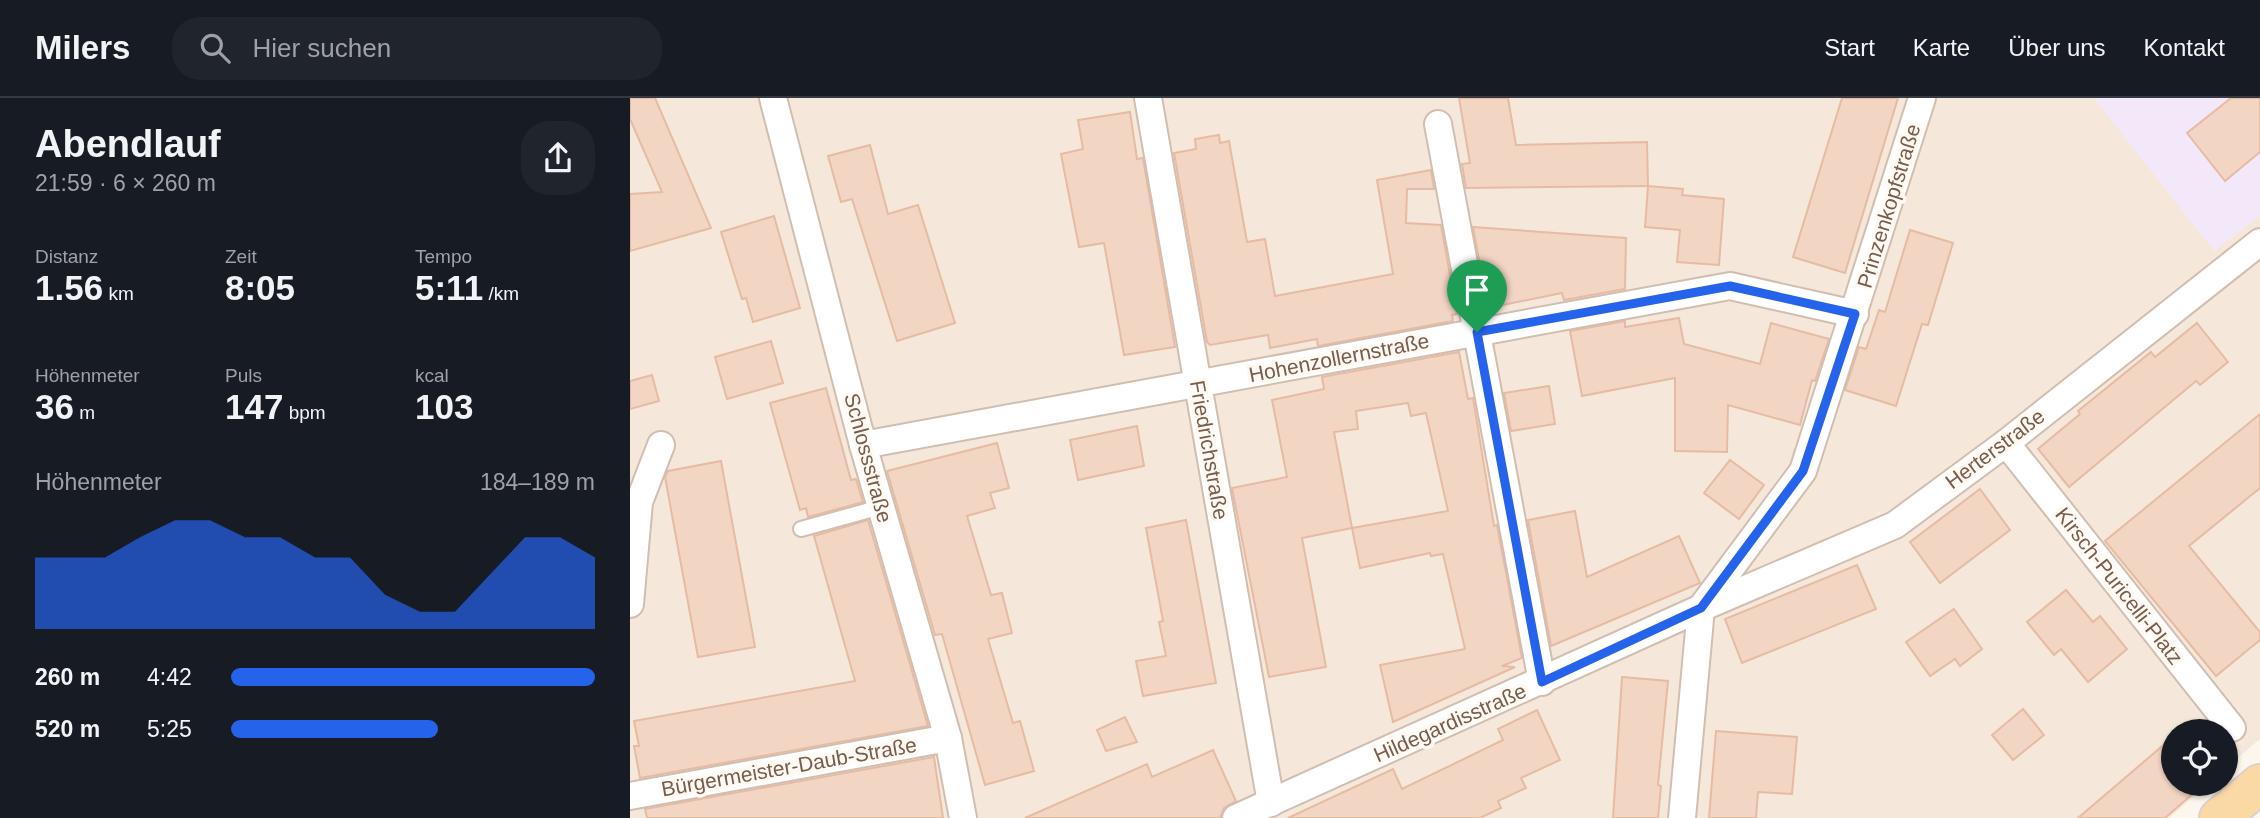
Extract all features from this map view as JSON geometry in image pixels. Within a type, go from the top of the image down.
[{"type":"main road","points":[[2219,818],[2260,784]]},
{"type":"street","name":"Schlossstraße","points":[[773,98],[863,445],[948,738],[963,818]]},
{"type":"street","name":"Friedrichstraße","points":[[1148,98],[1270,803]]},
{"type":"street","name":"Prinzenkopfstraße","points":[[1701,608],[1803,471],[1922,98]]},
{"type":"street","points":[[1438,124],[1542,682]]},
{"type":"street","name":"Herterstraße","points":[[1701,608],[1895,525],[2006,443],[2260,242]]},
{"type":"street","name":"Hohenzollernstraße","points":[[863,445],[1730,286],[1855,314]]},
{"type":"street","name":"Kirsch-Puricelli-Platz","points":[[2006,443],[2225,719]]},
{"type":"street","points":[[630,604],[639,502],[661,446]]},
{"type":"street","points":[[1682,818],[1701,608]]},
{"type":"street","name":"Hildegardisstraße","points":[[1236,818],[1701,608]]},
{"type":"street","name":"Bürgermeister-Daub-Straße","points":[[630,796],[948,738]]},
{"type":"lane","points":[[801,529],[881,508]]},
{"type":"shaded area","points":[[630,98],[2260,98],[2260,739],[2238,758],[2238,719],[2161,719],[2161,796],[2194,796],[2169,818],[630,818]]},
{"type":"shaded area","points":[[2094,98],[2260,98],[2260,216],[2214,251]]},
{"type":"building","points":[[630,98],[655,98],[711,228],[630,251],[630,194],[662,192],[630,119]]},
{"type":"building","points":[[1459,98],[1508,98],[1516,145],[1647,142],[1648,186],[1466,188],[1462,164],[1470,163]]},
{"type":"building","points":[[1842,98],[1898,98],[1845,273],[1793,257]]},
{"type":"building","points":[[2231,98],[2260,98],[2260,152],[2225,181],[2187,133]]},
{"type":"building","points":[[1130,112],[1137,159],[1143,158],[1175,347],[1124,355],[1104,243],[1079,247],[1061,154],[1083,149],[1078,120]]},
{"type":"building","points":[[1219,135],[1220,143],[1229,141],[1247,242],[1265,239],[1275,296],[1393,274],[1377,180],[1431,170],[1434,189],[1407,189],[1406,223],[1441,225],[1457,314],[1452,315],[1453,321],[1318,346],[1317,339],[1270,348],[1268,335],[1210,345],[1207,342],[1174,153],[1196,149],[1195,139]]},
{"type":"building","points":[[870,145],[888,214],[918,205],[955,323],[897,341],[852,199],[841,202],[828,156]]},
{"type":"building","points":[[1648,186],[1683,189],[1682,195],[1724,199],[1719,265],[1677,262],[1680,230],[1645,227]]},
{"type":"building","points":[[774,216],[800,308],[753,322],[746,298],[742,299],[721,232]]},
{"type":"building","points":[[1473,227],[1626,238],[1625,289],[1564,300],[1562,293],[1488,308]]},
{"type":"building","points":[[1910,230],[1953,243],[1928,325],[1922,324],[1896,406],[1845,390],[1859,347],[1866,349],[1879,310],[1885,312]]},
{"type":"building","points":[[1679,318],[1684,344],[1760,364],[1771,323],[1829,339],[1815,381],[1812,380],[1800,425],[1728,405],[1727,452],[1675,451],[1675,378],[1582,396],[1570,331],[1625,321],[1625,327]]},
{"type":"building","points":[[2197,323],[2228,362],[2200,385],[2196,381],[2069,487],[2038,449],[2080,414],[2078,411],[2151,352],[2155,357]]},
{"type":"building","points":[[771,341],[783,383],[727,399],[715,357]]},
{"type":"building","points":[[1459,352],[1468,399],[1473,398],[1494,526],[1497,525],[1522,658],[1502,666],[1515,667],[1393,722],[1380,665],[1465,649],[1443,554],[1431,556],[1430,553],[1360,568],[1352,528],[1302,538],[1326,667],[1269,677],[1232,488],[1287,477],[1272,400],[1324,389],[1322,377]],"holes":[[[1408,403],[1411,416],[1426,413],[1448,511],[1352,528],[1334,432],[1358,429],[1356,411]]]},
{"type":"building","points":[[652,375],[659,401],[630,409],[630,381]]},
{"type":"building","points":[[1549,386],[1555,424],[1511,431],[1504,393]]},
{"type":"building","points":[[826,388],[851,480],[856,479],[863,502],[808,517],[806,508],[800,510],[770,403]]},
{"type":"building","points":[[2260,414],[2260,488],[2189,546],[2260,632],[2260,640],[2216,676],[2105,541]]},
{"type":"building","points":[[1137,426],[1144,466],[1078,480],[1070,440]]},
{"type":"building","points":[[997,443],[1009,488],[990,493],[995,508],[967,516],[991,595],[1002,593],[1012,633],[988,639],[1013,723],[1020,721],[1034,771],[985,785],[942,634],[935,635],[887,471]]},
{"type":"building","points":[[1730,460],[1764,485],[1739,519],[1704,493]]},
{"type":"building","points":[[721,461],[755,647],[698,657],[665,477],[668,471]]},
{"type":"building","points":[[1980,489],[2010,530],[1940,583],[1910,542]]},
{"type":"building","points":[[1575,511],[1587,577],[1679,536],[1700,583],[1551,646],[1528,520]]},
{"type":"building","points":[[868,520],[928,726],[640,778],[634,746],[639,746],[634,721],[855,681],[814,536]]},
{"type":"building","points":[[1186,520],[1216,683],[1143,696],[1136,661],[1166,656],[1159,622],[1163,621],[1146,528]]},
{"type":"building","points":[[1857,565],[1876,609],[1742,663],[1725,619]]},
{"type":"building","points":[[2066,590],[2093,622],[2100,616],[2127,649],[2088,682],[2061,649],[2054,655],[2027,622]]},
{"type":"building","points":[[1954,609],[1982,649],[1960,666],[1955,659],[1930,676],[1906,642]]},
{"type":"building","points":[[1622,677],[1668,681],[1658,785],[1661,786],[1658,818],[1613,818]]},
{"type":"building","points":[[2023,709],[2044,735],[2013,760],[1992,735]]},
{"type":"building","points":[[1537,710],[1560,760],[1521,778],[1526,788],[1498,801],[1501,808],[1480,818],[1288,818],[1393,769],[1402,789],[1503,740],[1498,729]]},
{"type":"building","points":[[1125,717],[1137,742],[1106,751],[1097,730]]},
{"type":"building","points":[[1716,731],[1797,737],[1792,794],[1758,792],[1756,818],[1709,818]]},
{"type":"building","points":[[2161,747],[2161,796],[2190,796],[2165,818],[2078,818]]},
{"type":"building","points":[[1213,750],[1236,801],[1224,808],[1220,818],[1025,818],[1147,764],[1152,777]]},
{"type":"building","points":[[934,757],[943,818],[647,818],[645,809]]},
{"type":"route","points":[[1730,286],[1855,314],[1803,471],[1701,608],[1542,682],[1477,332],[1730,286]]}]
